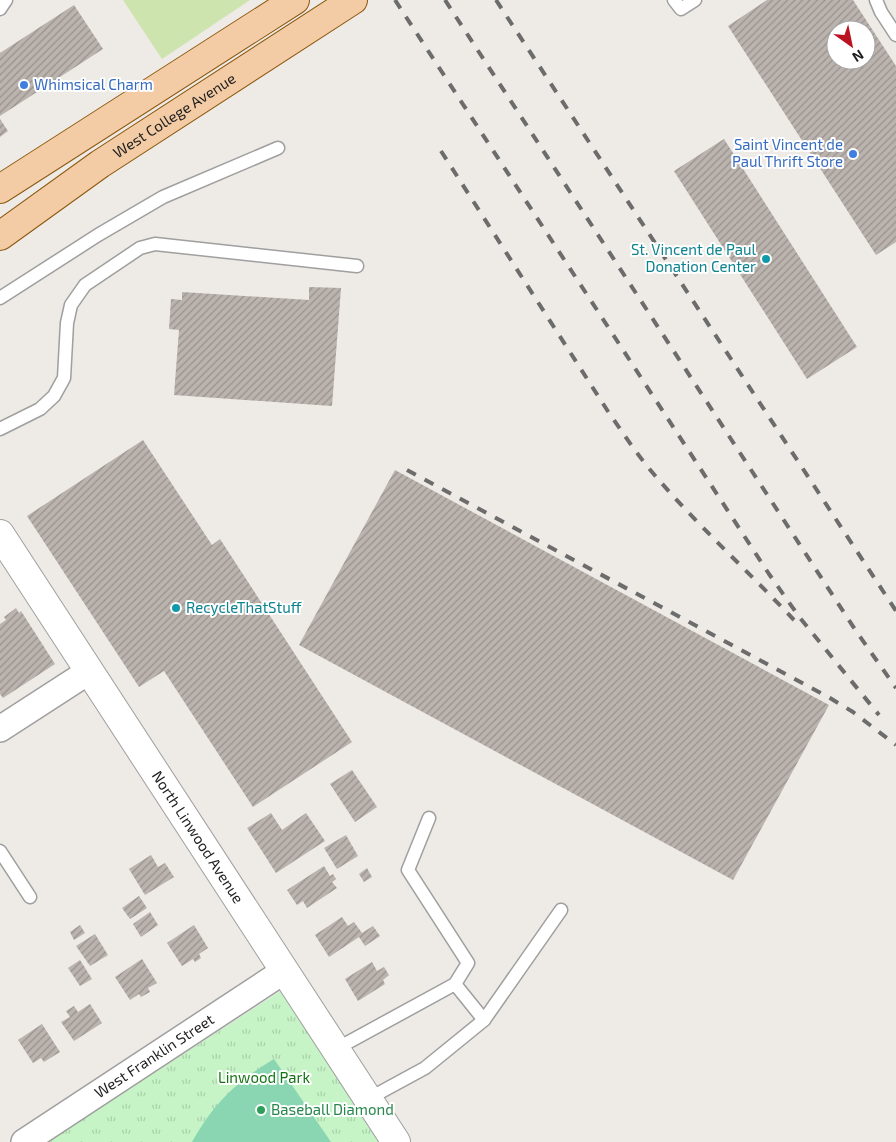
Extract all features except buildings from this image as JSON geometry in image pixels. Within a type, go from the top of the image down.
[{"type":"main road","name":"West College Avenue","points":[[0,189],[296,0]]},
{"type":"main road","name":"West College Avenue","points":[[0,236],[100,164],[353,0]]},
{"type":"street","name":"North Linwood Avenue","points":[[0,534],[88,672],[396,1142]]},
{"type":"street","points":[[0,729],[88,672]]},
{"type":"street","name":"West Franklin Street","points":[[24,1142],[284,970]]},
{"type":"lane","points":[[0,9],[6,0]]},
{"type":"lane","points":[[674,0],[681,9],[695,0]]},
{"type":"lane","points":[[876,0],[881,12],[896,35]]},
{"type":"lane","points":[[0,298],[98,235],[163,197],[278,148]]},
{"type":"lane","points":[[0,429],[40,409],[54,396],[64,378],[66,323],[71,305],[85,285],[140,248],[155,244],[357,266]]},
{"type":"lane","points":[[336,1049],[455,984],[468,963],[408,870],[429,818]]},
{"type":"lane","points":[[0,851],[30,897]]},
{"type":"lane","points":[[368,1099],[425,1068],[484,1020],[561,910]]},
{"type":"lane","points":[[455,984],[484,1020]]},
{"type":"green space","points":[[123,0],[250,0],[162,59]]},
{"type":"green space","name":"Linwood Park","points":[[284,989],[383,1142],[47,1142]]},
{"type":"green space","name":"Baseball Diamond","points":[[274,1059],[331,1142],[192,1142],[200,1128],[227,1094],[248,1076]]},
{"type":"railway","points":[[395,0],[769,574],[800,618],[879,715]]},
{"type":"railway","points":[[445,0],[856,631],[896,688]]},
{"type":"railway","points":[[496,0],[896,611]]},
{"type":"railway","points":[[441,151],[609,413],[641,458],[686,510],[794,620]]},
{"type":"railway","points":[[407,470],[830,698],[853,712],[896,745]]},
{"type":"place","name":"Whimsical Charm","points":[[24,85]]},
{"type":"place","name":"Saint Vincent de Paul Thrift Store","points":[[853,154]]},
{"type":"place","name":"St. Vincent de Paul Donation Center","points":[[766,259]]},
{"type":"place","name":"RecycleThatStuff","points":[[176,608]]},
{"type":"place","name":"Baseball Diamond","points":[[261,1110]]}]
